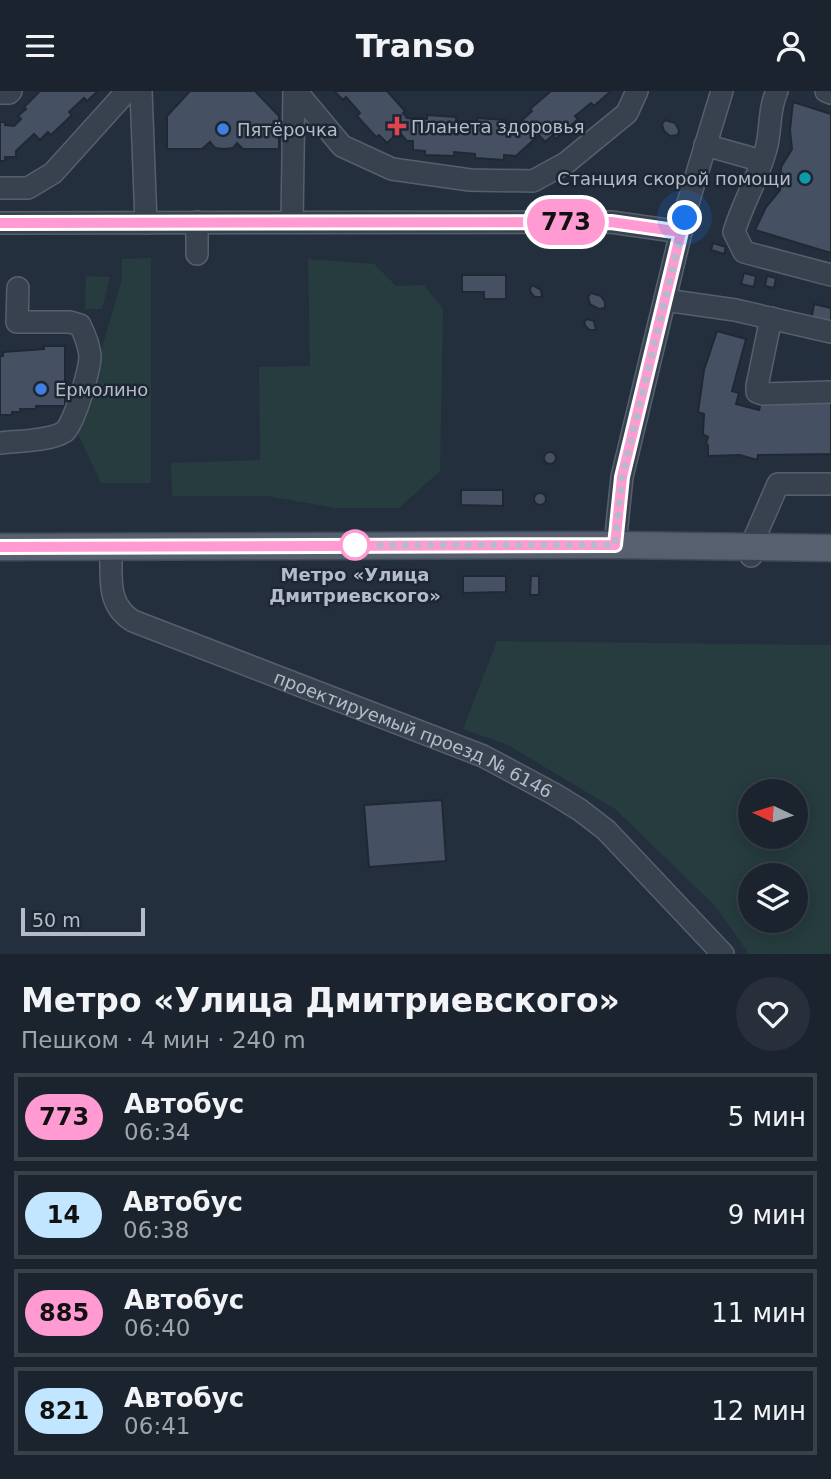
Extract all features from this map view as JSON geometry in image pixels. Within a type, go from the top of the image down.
[{"type":"main road","points":[[0,547],[615,545],[830,553]]},
{"type":"street","points":[[0,93],[11,91]]},
{"type":"street","points":[[0,188],[28,188],[53,173],[127,91]]},
{"type":"street","points":[[141,91],[146,223]]},
{"type":"street","points":[[295,91],[342,146],[392,169],[470,180],[533,181],[566,163],[627,113],[637,91]]},
{"type":"street","points":[[292,222],[295,91]]},
{"type":"street","points":[[615,545],[622,477],[681,232],[722,91]]},
{"type":"street","points":[[777,91],[762,162],[734,232],[744,252],[831,275]]},
{"type":"street","points":[[826,91],[831,93]]},
{"type":"street","points":[[705,145],[762,162]]},
{"type":"street","points":[[197,222],[197,254]]},
{"type":"street","points":[[0,223],[611,222],[681,232]]},
{"type":"street","points":[[0,443],[55,437],[67,431],[73,420],[90,358],[87,337],[80,325],[70,322],[18,322],[18,288]]},
{"type":"street","points":[[665,300],[735,310],[831,333]]},
{"type":"street","points":[[771,318],[757,392],[831,392]]},
{"type":"street","points":[[751,551],[778,484],[831,484]]},
{"type":"street","name":"проектируемый проезд № 6146","points":[[111,546],[113,593],[121,614],[133,621],[483,756],[525,776],[580,810],[606,830],[723,954]]},
{"type":"green space","points":[[151,258],[151,483],[101,483],[77,432],[122,279],[122,259]]},
{"type":"green space","points":[[308,259],[374,264],[396,286],[424,285],[443,309],[440,471],[399,508],[335,508],[267,496],[172,496],[171,463],[260,460],[259,367],[310,366]]},
{"type":"green space","points":[[86,276],[110,277],[102,309],[85,309]]},
{"type":"green space","points":[[497,641],[831,645],[831,954],[749,954],[716,907],[615,809],[508,745],[463,729]]},
{"type":"building","points":[[40,91],[98,91],[87,101],[84,98],[69,112],[72,115],[51,135],[48,132],[40,140],[34,134],[16,151],[16,157],[5,157],[5,161],[0,161],[0,122],[14,126],[21,119],[18,116],[26,109],[24,107]]},
{"type":"building","name":"Пятёрочка","points":[[190,91],[255,91],[279,116],[279,149],[243,149],[237,143],[233,148],[224,149],[215,148],[210,142],[202,149],[167,149],[167,116]]},
{"type":"building","points":[[334,91],[387,91],[405,111],[403,113],[407,118],[427,119],[427,115],[456,117],[456,121],[477,122],[477,118],[506,120],[506,124],[518,124],[532,111],[530,109],[551,91],[611,91],[594,106],[591,103],[575,116],[578,119],[556,139],[553,135],[545,142],[539,135],[516,156],[504,155],[504,160],[475,158],[475,154],[454,152],[454,156],[425,155],[425,151],[413,150],[413,141],[407,141],[399,132],[387,143],[379,135],[376,137],[357,116],[360,113],[346,97],[343,100]]},
{"type":"building","name":"Станция скорой помощи","points":[[793,102],[831,114],[831,253],[755,230],[766,207],[780,190],[781,167],[792,149],[790,130]]},
{"type":"building","points":[[665,120],[675,123],[679,130],[678,135],[670,136],[664,131],[662,124]]},
{"type":"building","points":[[713,243],[726,247],[724,254],[711,250]]},
{"type":"building","points":[[744,273],[756,276],[754,287],[741,284]]},
{"type":"building","points":[[462,275],[506,275],[506,299],[484,299],[484,292],[462,292]]},
{"type":"building","points":[[767,276],[776,278],[774,288],[765,286]]},
{"type":"building","points":[[532,285],[541,290],[542,297],[535,297],[531,293]]},
{"type":"building","points":[[591,293],[601,296],[605,308],[599,309],[590,304],[588,297]]},
{"type":"building","points":[[814,304],[831,308],[831,325],[811,321]]},
{"type":"building","points":[[587,319],[594,321],[596,330],[586,327],[584,322]]},
{"type":"building","points":[[717,331],[746,339],[732,391],[739,393],[736,404],[759,410],[762,400],[831,399],[831,454],[758,455],[757,460],[740,455],[708,456],[708,437],[703,434],[704,414],[698,412],[704,370]]},
{"type":"building","points":[[44,346],[65,346],[65,406],[36,406],[36,409],[12,412],[12,415],[0,415],[0,356],[3,356],[3,352],[44,349]]},
{"type":"building","points":[[550,452],[556,458],[550,464],[544,458]]},
{"type":"building","points":[[461,490],[503,490],[503,506],[461,505]]},
{"type":"building","points":[[540,493],[546,499],[540,505],[534,499]]},
{"type":"building","points":[[463,576],[506,576],[506,592],[463,593]]},
{"type":"building","points":[[531,576],[539,576],[539,595],[530,595]]},
{"type":"building","points":[[442,800],[446,861],[369,867],[364,805]]},
{"type":"bus line","name":"773","points":[[0,223],[611,222],[681,232],[622,477],[615,545],[0,547]]},
{"type":"place","name":"Планета здоровья","points":[[397,126]]},
{"type":"place","name":"Пятёрочка","points":[[223,129]]},
{"type":"place","name":"Станция скорой помощи","points":[[805,178]]},
{"type":"place","name":"Ермолино","points":[[41,389]]},
{"type":"place","name":"Метро «Улица Дмитриевского»","points":[[355,545]]},
{"type":"route","points":[[355,545],[615,545],[622,477],[685,218]]}]
